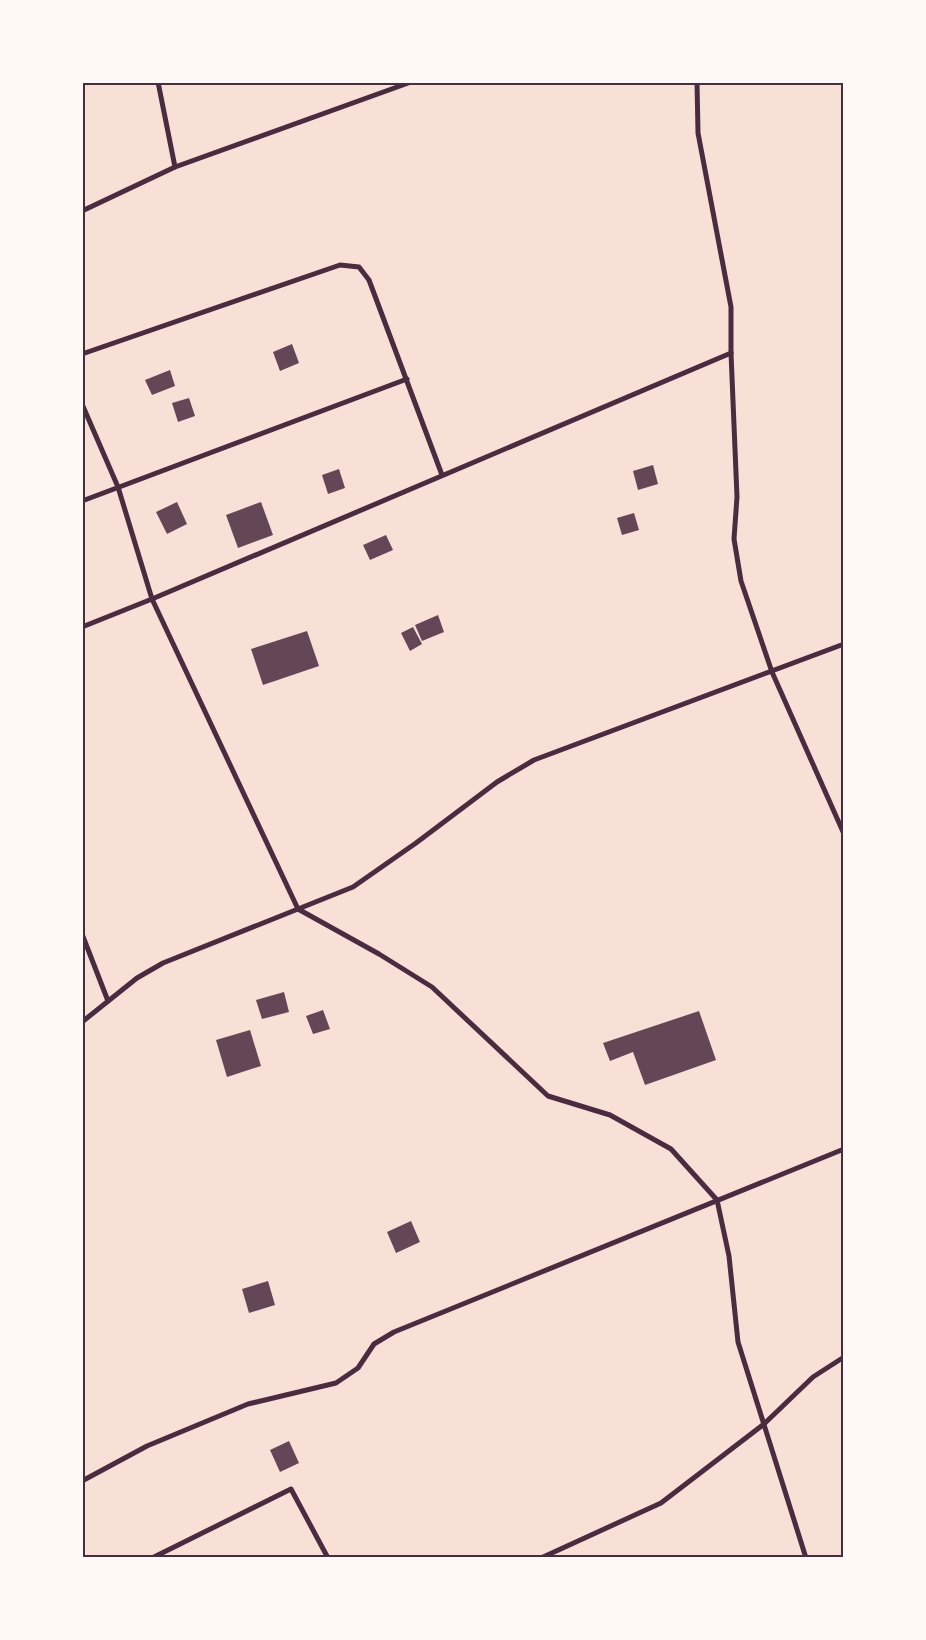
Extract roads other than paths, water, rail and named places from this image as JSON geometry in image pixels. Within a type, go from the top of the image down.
[{"type":"street","points":[[158,82],[175,167]]},
{"type":"street","points":[[82,211],[175,167],[411,82]]},
{"type":"street","points":[[697,82],[698,133],[732,307],[731,353],[738,497],[734,539],[741,581],[772,672],[844,834]]},
{"type":"street","points":[[82,354],[340,265],[359,268],[369,280],[442,475]]},
{"type":"street","points":[[82,627],[731,353]]},
{"type":"street","points":[[82,501],[407,379]]},
{"type":"street","points":[[82,404],[118,487],[152,599],[298,909],[379,954],[432,987],[548,1096],[610,1115],[671,1149],[717,1200],[729,1256],[738,1342],[806,1558]]},
{"type":"street","points":[[82,1022],[137,978],[163,963],[353,887],[416,843],[497,782],[534,760],[844,644]]},
{"type":"street","points":[[82,934],[108,1001]]},
{"type":"street","points":[[82,1480],[147,1446],[248,1404],[336,1383],[358,1368],[374,1344],[394,1332],[844,1149]]},
{"type":"street","points":[[542,1558],[662,1503],[764,1424],[813,1378],[844,1357]]},
{"type":"street","points":[[152,1558],[291,1489],[328,1558]]}]
